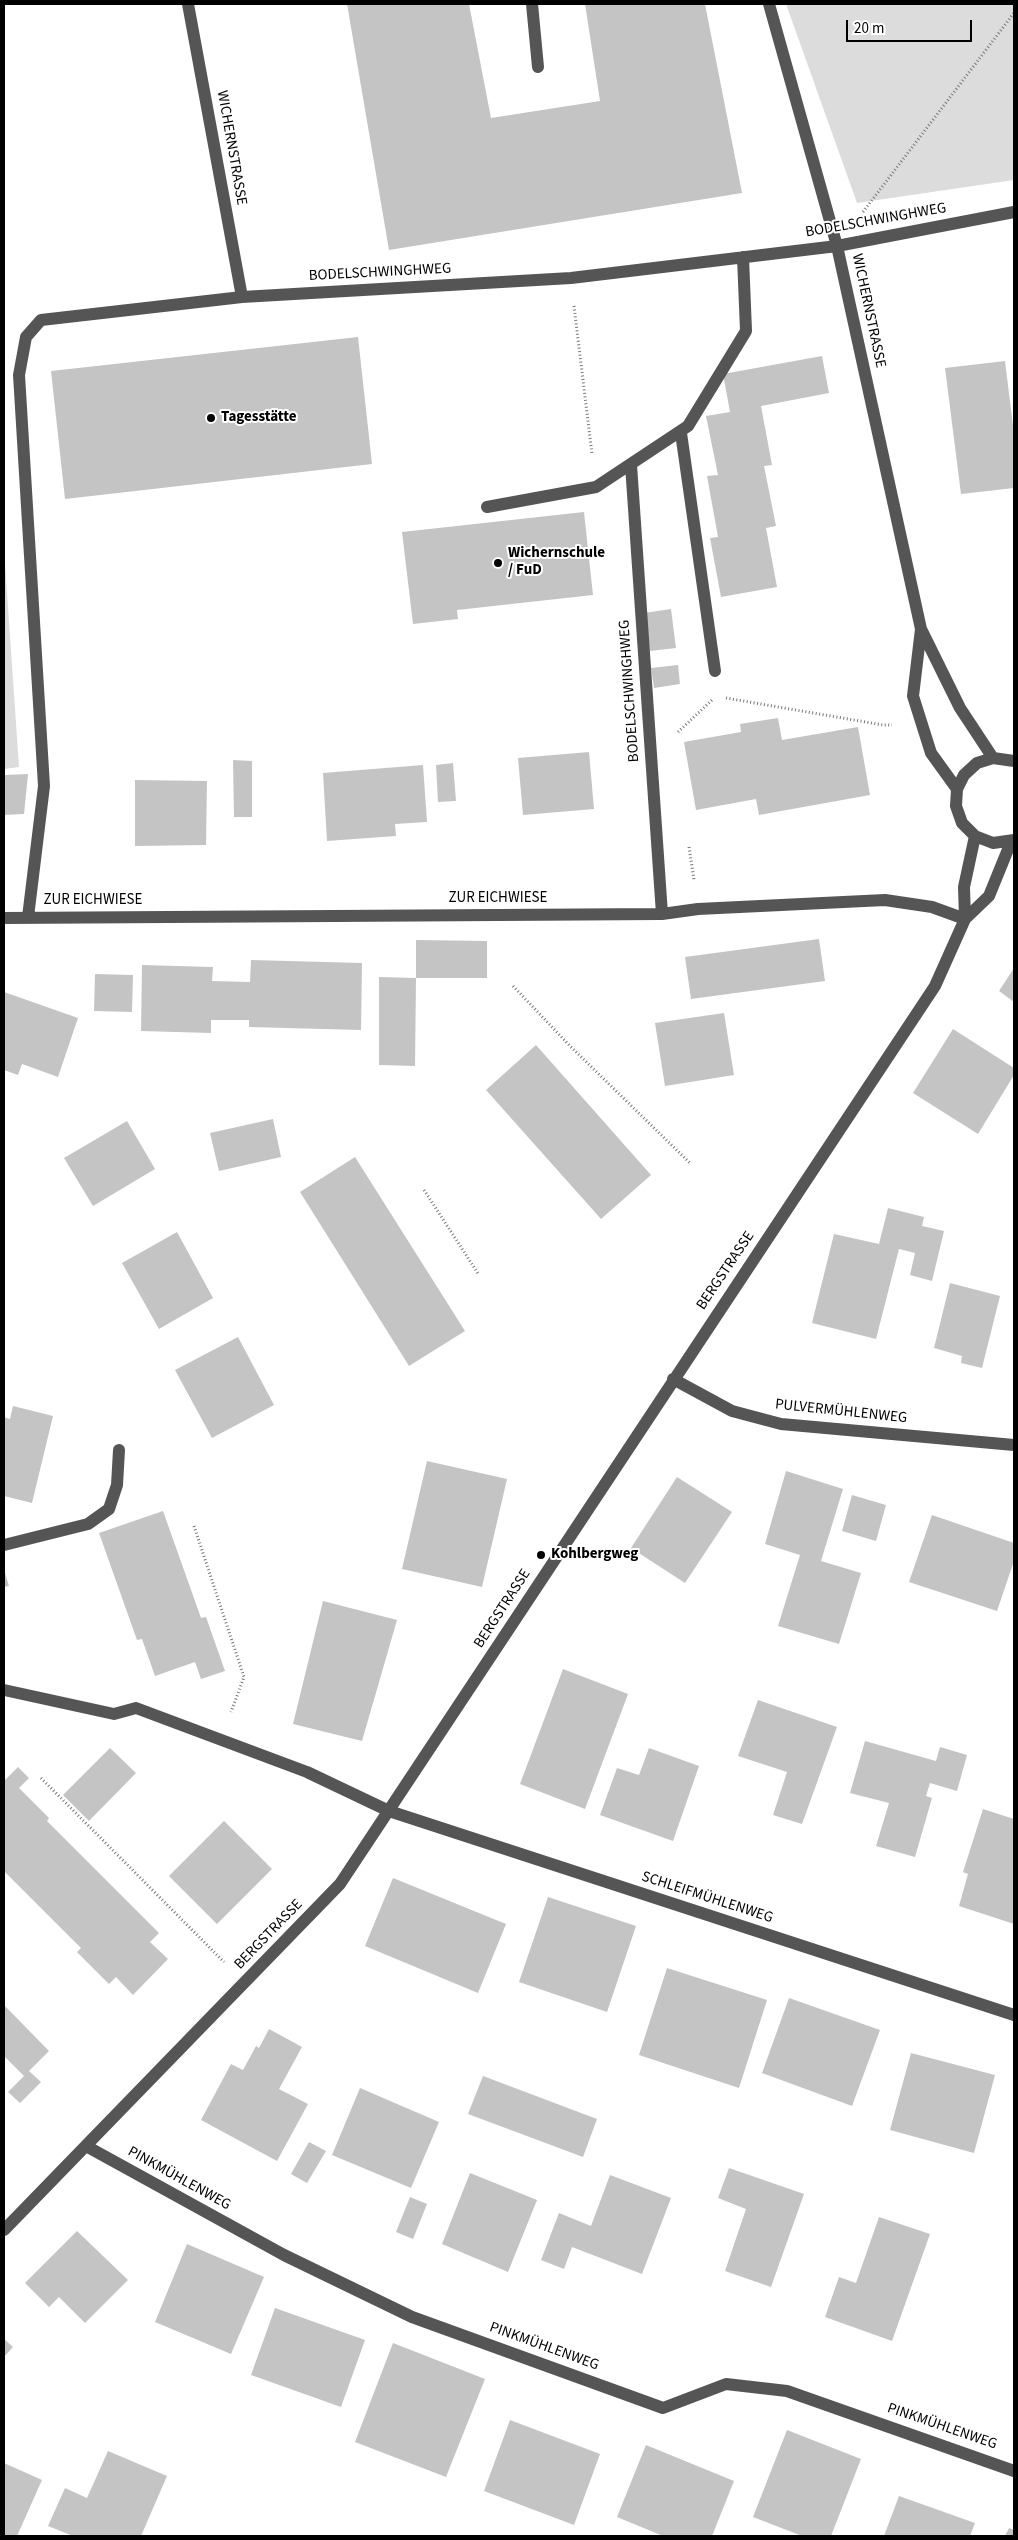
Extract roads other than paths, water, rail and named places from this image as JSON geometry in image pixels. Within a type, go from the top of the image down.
[{"type":"street","name":"WICHERNSTRASSE","points":[[188,4],[242,298]]},
{"type":"street","points":[[532,4],[538,67]]},
{"type":"street","name":"WICHERNSTRASSE","points":[[772,5],[837,246],[921,629],[960,708],[993,758]]},
{"type":"street","name":"BODELSCHWINGHWEG","points":[[26,337],[41,320],[242,298],[571,278],[837,246],[1014,212]]},
{"type":"street","points":[[487,507],[596,487],[681,433],[688,426],[746,330],[744,257]]},
{"type":"street","name":"ZUR EICHWIESE","points":[[26,337],[19,375],[44,786],[28,917]]},
{"type":"street","points":[[681,433],[715,671]]},
{"type":"street","name":"BODELSCHWINGHWEG","points":[[631,465],[662,914]]},
{"type":"street","name":"WICHERNSTRASSE","points":[[921,629],[914,696],[931,753],[957,790]]},
{"type":"street","points":[[975,836],[962,823],[956,806],[957,790],[964,774],[977,763],[993,758],[1014,761]]},
{"type":"street","name":"BERGSTRASSE","points":[[4,2230],[246,1984],[340,1884],[935,986],[965,919],[989,896],[1013,841],[992,842],[975,836],[964,886],[965,919]]},
{"type":"street","name":"ZUR EICHWIESE","points":[[4,918],[662,914],[698,909],[885,900],[932,907],[965,919]]},
{"type":"street","name":"PULVERMÜHLENWEG","points":[[673,1379],[732,1411],[781,1424],[1014,1445]]},
{"type":"street","points":[[4,1545],[88,1524],[109,1509],[116,1484],[119,1450]]},
{"type":"street","points":[[4,1690],[114,1714],[136,1708],[307,1772],[389,1811]]},
{"type":"street","name":"SCHLEIFMÜHLENWEG","points":[[389,1811],[1014,2016]]},
{"type":"street","name":"PINKMÜHLENWEG","points":[[86,2146],[284,2255],[412,2317],[662,2408],[726,2384],[787,2391],[1014,2470]]},
{"type":"place","name":"Tagesstätte","points":[[211,418]]},
{"type":"place","name":"Wichernschule / FuD","points":[[498,563]]},
{"type":"place","name":"Kohlbergweg","points":[[541,1555]]}]
